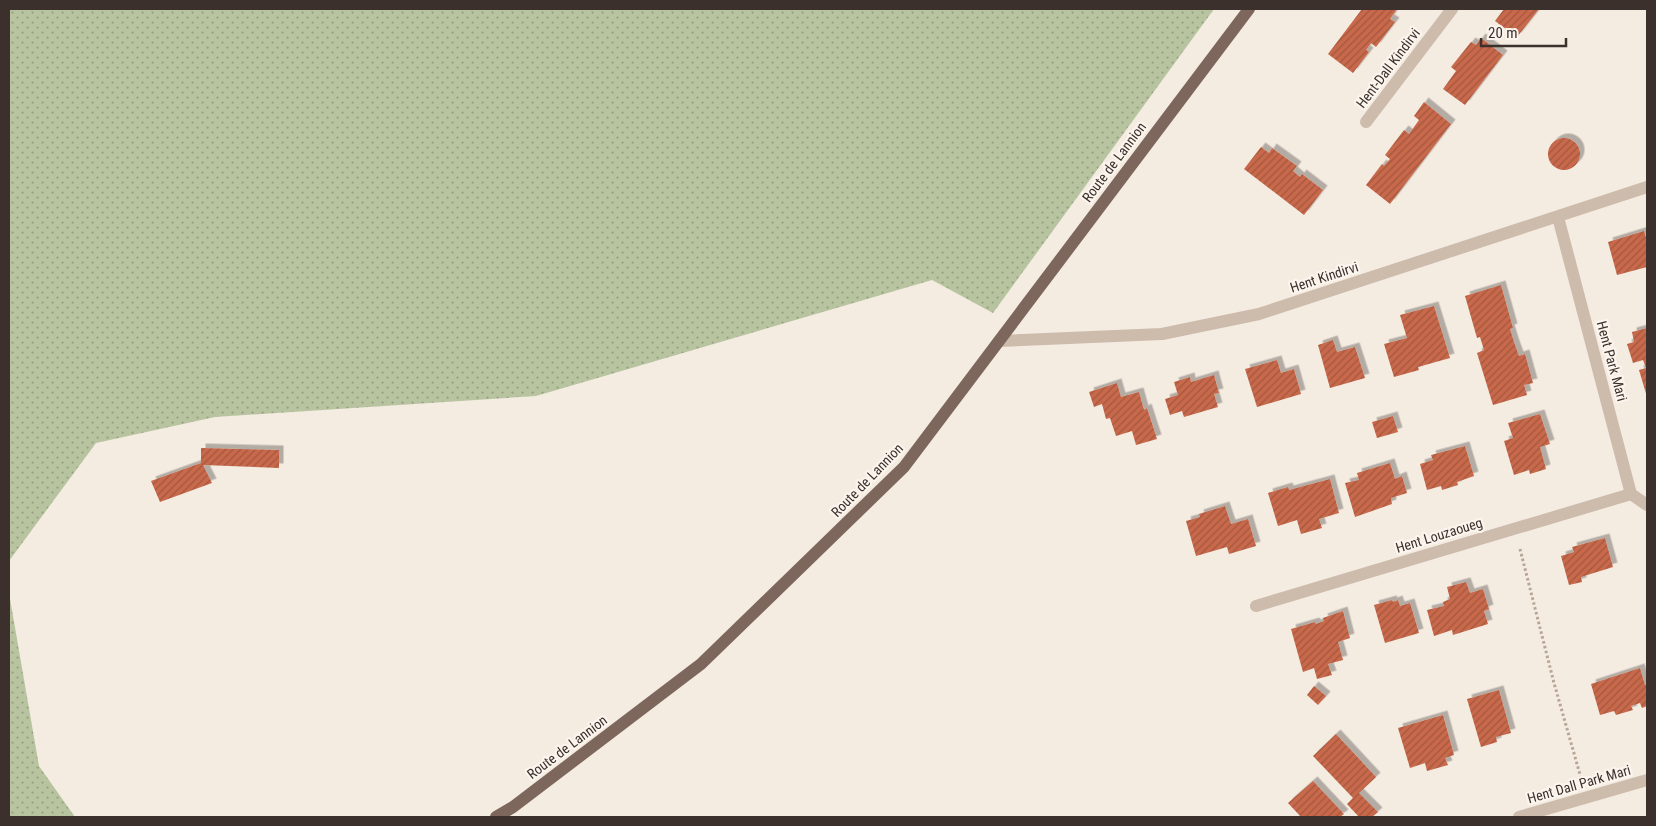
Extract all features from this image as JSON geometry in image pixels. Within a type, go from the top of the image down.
[{"type":"main road","name":"Route de Lannion","points":[[496,817],[513,807],[701,664],[904,467],[1249,9]]},
{"type":"street","name":"Hent-Dall Kindirvi","points":[[1366,122],[1452,9]]},
{"type":"street","name":"Hent Kindirvi","points":[[999,341],[1162,334],[1259,314],[1558,217],[1647,186]]},
{"type":"street","name":"Hent Park Mari","points":[[1558,217],[1632,494]]},
{"type":"street","points":[[1632,494],[1647,505]]},
{"type":"street","name":"Hent Louzaoueg","points":[[1256,606],[1632,494]]},
{"type":"street","name":"Hent Dall Park Mari","points":[[1519,817],[1647,780]]},
{"type":"path","points":[[1514,529],[1554,683],[1587,797]]},
{"type":"green space","points":[[9,9],[1214,9],[993,313],[932,280],[536,396],[215,417],[96,443],[9,561]]},
{"type":"green space","points":[[9,593],[39,766],[75,817],[9,817]]},
{"type":"building","points":[[1362,9],[1397,9],[1390,19],[1395,22],[1376,47],[1371,43],[1366,50],[1369,52],[1353,73],[1328,54]]},
{"type":"building","points":[[1504,9],[1539,9],[1517,37],[1495,21]]},
{"type":"building","points":[[1481,38],[1503,55],[1465,105],[1443,89],[1456,71],[1451,67],[1471,42],[1476,45]]},
{"type":"building","points":[[1424,102],[1451,124],[1390,204],[1366,185],[1382,164],[1384,166],[1390,159],[1385,155],[1404,130],[1409,134],[1419,120],[1414,116]]},
{"type":"building","points":[[1564,138],[1576,142],[1580,154],[1576,166],[1564,170],[1552,166],[1548,154],[1552,142]]},
{"type":"building","points":[[1261,147],[1269,153],[1272,148],[1297,166],[1293,171],[1300,177],[1302,174],[1323,190],[1304,215],[1244,169]]},
{"type":"building","points":[[1644,231],[1647,241],[1647,267],[1617,275],[1608,242]]},
{"type":"building","points":[[1501,285],[1513,328],[1510,329],[1514,342],[1519,356],[1525,354],[1533,383],[1524,385],[1527,395],[1493,405],[1477,353],[1484,350],[1480,337],[1477,338],[1465,296]]},
{"type":"building","points":[[1434,306],[1450,358],[1418,367],[1419,370],[1394,377],[1384,344],[1407,338],[1400,315]]},
{"type":"building","points":[[1647,328],[1647,397],[1639,370],[1646,368],[1643,360],[1633,363],[1627,344],[1634,342],[1632,332]]},
{"type":"building","points":[[1333,340],[1337,352],[1355,347],[1365,378],[1330,388],[1318,345]]},
{"type":"building","points":[[1277,360],[1281,373],[1294,369],[1301,394],[1257,407],[1245,369]]},
{"type":"building","points":[[1214,375],[1219,393],[1214,394],[1218,407],[1184,417],[1182,411],[1170,415],[1165,399],[1178,395],[1174,382],[1190,377],[1191,382]]},
{"type":"building","points":[[1117,383],[1121,397],[1139,392],[1144,410],[1147,408],[1157,439],[1136,445],[1132,431],[1116,436],[1110,418],[1106,419],[1102,404],[1094,407],[1089,392]]},
{"type":"building","points":[[1540,414],[1550,444],[1540,447],[1546,469],[1530,474],[1529,470],[1514,475],[1504,441],[1513,438],[1508,423]]},
{"type":"building","points":[[1393,416],[1398,432],[1377,438],[1372,422]]},
{"type":"building","points":[[1465,446],[1474,476],[1457,482],[1458,485],[1442,490],[1441,486],[1427,490],[1420,464],[1433,460],[1431,455]]},
{"type":"building","points":[[201,448],[279,450],[279,468],[203,465],[212,483],[160,502],[151,481],[201,463]]},
{"type":"building","points":[[1390,463],[1395,479],[1402,476],[1407,493],[1391,498],[1392,504],[1355,517],[1345,483],[1359,480],[1357,473]]},
{"type":"building","points":[[1330,479],[1339,513],[1319,519],[1322,528],[1301,534],[1297,520],[1278,526],[1268,493],[1288,487],[1289,490]]},
{"type":"building","points":[[1225,506],[1231,524],[1248,519],[1256,546],[1229,554],[1227,547],[1196,556],[1186,521],[1200,517],[1199,514]]},
{"type":"building","points":[[1605,538],[1613,567],[1581,577],[1582,582],[1569,585],[1561,556],[1574,552],[1572,547]]},
{"type":"building","points":[[1466,582],[1470,593],[1483,589],[1489,609],[1484,611],[1488,624],[1453,635],[1452,630],[1434,636],[1427,610],[1444,606],[1443,602],[1450,599],[1447,587]]},
{"type":"building","points":[[1392,600],[1393,602],[1398,600],[1400,606],[1410,603],[1419,633],[1385,643],[1374,605]]},
{"type":"building","points":[[1343,611],[1350,638],[1338,642],[1343,660],[1328,664],[1332,675],[1317,679],[1314,668],[1303,672],[1291,629],[1315,622],[1316,624],[1324,621],[1323,618]]},
{"type":"building","points":[[1640,668],[1645,685],[1647,684],[1647,706],[1642,708],[1640,703],[1631,706],[1633,710],[1616,715],[1614,711],[1600,715],[1591,684]]},
{"type":"building","points":[[1314,686],[1326,696],[1318,705],[1307,695]]},
{"type":"building","points":[[1499,690],[1511,733],[1496,737],[1497,742],[1481,747],[1467,699]]},
{"type":"building","points":[[1443,715],[1454,755],[1445,758],[1448,765],[1427,771],[1425,763],[1410,768],[1398,728]]},
{"type":"building","points":[[1336,734],[1376,777],[1359,793],[1378,812],[1372,817],[1359,817],[1347,804],[1353,798],[1313,756]]},
{"type":"building","points":[[1313,781],[1344,814],[1340,817],[1301,817],[1288,803]]}]
